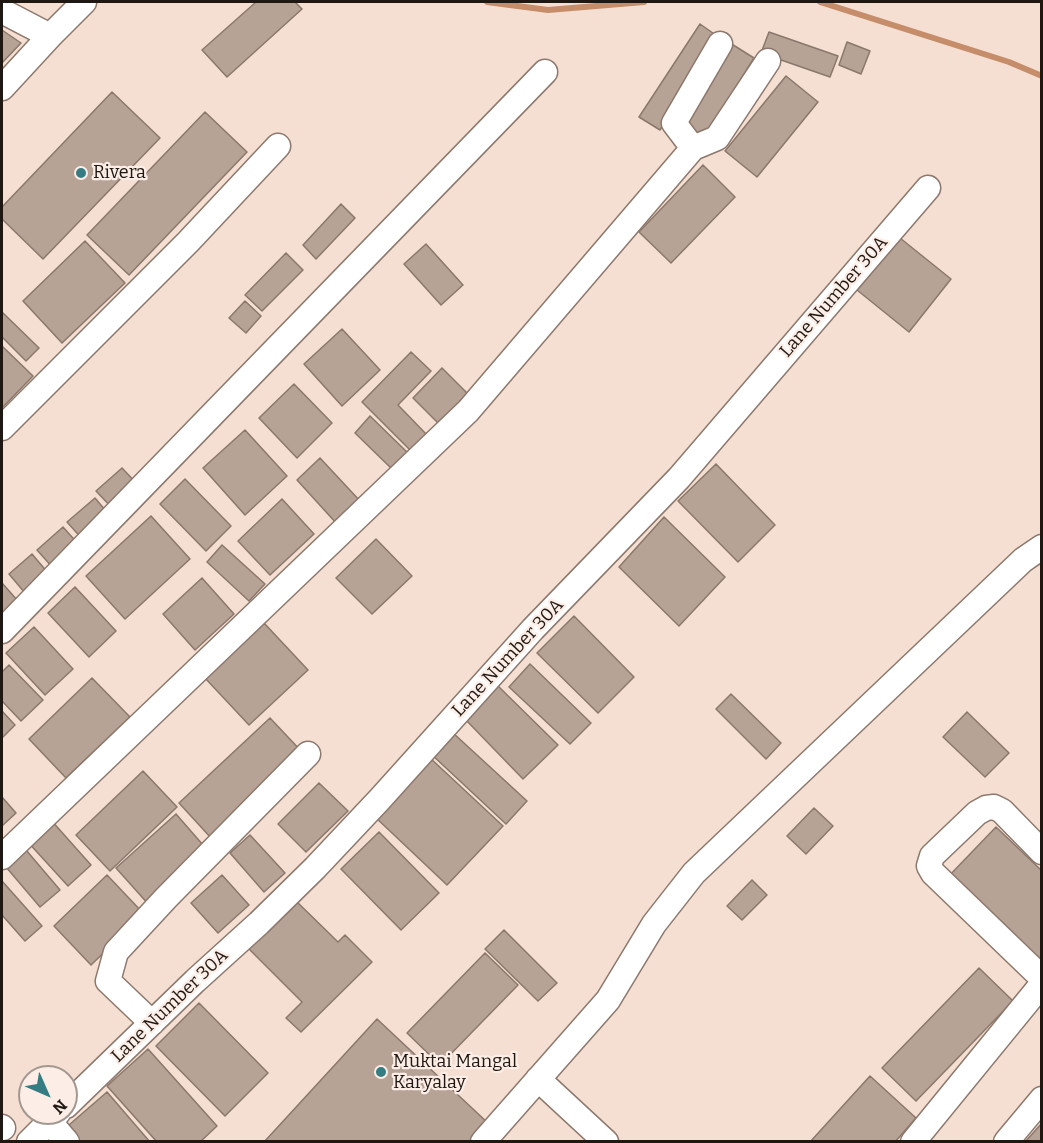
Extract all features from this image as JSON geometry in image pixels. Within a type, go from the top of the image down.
[{"type":"street","points":[[2,88],[84,2]]},
{"type":"street","points":[[2,12],[50,36]]},
{"type":"street","points":[[693,148],[674,123],[720,44]]},
{"type":"street","points":[[2,857],[468,411],[693,148],[717,138],[768,61]]},
{"type":"street","points":[[2,631],[546,72]]},
{"type":"street","points":[[2,428],[188,242],[278,146]]},
{"type":"street","name":"Lane Number 30A","points":[[78,1094],[307,876],[380,799],[533,629],[679,478],[928,188]]},
{"type":"street","points":[[483,1142],[608,999],[654,924],[694,873],[1023,560],[1041,547]]},
{"type":"street","points":[[152,1023],[108,981],[116,952],[308,754]]},
{"type":"street","points":[[1041,852],[1002,811],[994,807],[986,808],[977,813],[932,856],[930,866],[933,873],[1041,978]]},
{"type":"street","points":[[913,1142],[1041,984]]},
{"type":"street","points":[[538,1079],[606,1142]]},
{"type":"street","points":[[1006,1142],[1041,1099]]},
{"type":"street","name":"Lane Number 30A","points":[[29,1142],[46,1125]]},
{"type":"street","points":[[62,1125],[67,1142]]},
{"type":"building","points":[[256,2],[295,2],[302,9],[227,77],[202,50]]},
{"type":"building","points":[[700,24],[720,38],[660,130],[639,117]]},
{"type":"building","points":[[2,30],[21,43],[2,63]]},
{"type":"building","points":[[769,32],[838,56],[830,77],[761,53]]},
{"type":"building","points":[[847,42],[870,51],[861,74],[839,65]]},
{"type":"building","points":[[730,43],[754,58],[703,140],[678,125]]},
{"type":"building","points":[[786,76],[818,102],[757,177],[725,151]]},
{"type":"building","name":"Rivera","points":[[112,92],[160,138],[43,259],[2,219],[2,207]]},
{"type":"building","points":[[205,112],[247,152],[129,275],[87,235]]},
{"type":"building","points":[[703,165],[735,197],[671,263],[639,232]]},
{"type":"building","points":[[341,204],[355,218],[316,259],[303,245]]},
{"type":"building","points":[[900,238],[951,279],[909,332],[857,290]]},
{"type":"building","points":[[85,241],[125,283],[62,343],[23,301]]},
{"type":"building","points":[[426,244],[463,285],[441,305],[404,264]]},
{"type":"building","points":[[286,253],[303,270],[262,311],[245,295]]},
{"type":"building","points":[[245,301],[261,316],[246,333],[229,318]]},
{"type":"building","points":[[3,313],[39,348],[26,361],[2,337]]},
{"type":"building","points":[[342,329],[380,370],[342,406],[304,364]]},
{"type":"building","points":[[2,346],[33,376],[2,408]]},
{"type":"building","points":[[411,352],[431,371],[398,405],[428,436],[412,452],[362,402]]},
{"type":"building","points":[[442,368],[470,396],[441,426],[413,398]]},
{"type":"building","points":[[294,384],[332,423],[297,458],[259,418]]},
{"type":"building","points":[[370,416],[409,454],[393,470],[355,433]]},
{"type":"building","points":[[245,430],[287,476],[245,515],[203,468]]},
{"type":"building","points":[[320,458],[361,502],[337,524],[297,480]]},
{"type":"building","points":[[716,464],[775,525],[738,562],[678,501]]},
{"type":"building","points":[[122,468],[140,487],[114,510],[96,491]]},
{"type":"building","points":[[185,479],[231,526],[206,551],[160,504]]},
{"type":"building","points":[[95,498],[111,517],[84,541],[67,522]]},
{"type":"building","points":[[282,499],[314,534],[270,575],[238,541]]},
{"type":"building","points":[[151,516],[190,559],[125,619],[86,576]]},
{"type":"building","points":[[664,517],[725,577],[679,626],[619,567]]},
{"type":"building","points":[[63,527],[80,546],[54,569],[37,550]]},
{"type":"building","points":[[376,539],[412,576],[372,614],[336,578]]},
{"type":"building","points":[[222,545],[265,584],[249,601],[207,562]]},
{"type":"building","points":[[32,554],[48,573],[25,593],[9,574]]},
{"type":"building","points":[[202,578],[234,614],[195,650],[163,614]]},
{"type":"building","points":[[2,583],[18,601],[2,616]]},
{"type":"building","points":[[75,587],[116,631],[89,657],[48,613]]},
{"type":"building","points":[[574,616],[634,677],[598,713],[537,653]]},
{"type":"building","points":[[264,623],[308,670],[249,725],[205,678]]},
{"type":"building","points":[[34,627],[73,669],[45,695],[6,653]]},
{"type":"building","points":[[530,664],[591,723],[570,744],[509,687]]},
{"type":"building","points":[[9,665],[43,700],[21,721],[2,701],[2,672]]},
{"type":"building","points":[[92,678],[130,717],[66,778],[29,739]]},
{"type":"building","points":[[497,685],[558,745],[523,779],[464,718]]},
{"type":"building","points":[[731,694],[781,743],[766,759],[716,709]]},
{"type":"building","points":[[2,711],[15,725],[2,738]]},
{"type":"building","points":[[967,712],[1009,753],[985,777],[943,737]]},
{"type":"building","points":[[270,718],[303,753],[212,839],[179,803]]},
{"type":"building","points":[[452,732],[527,801],[506,824],[431,754]]},
{"type":"building","points":[[429,757],[503,826],[447,885],[374,816]]},
{"type":"building","points":[[143,771],[177,807],[110,871],[76,835]]},
{"type":"building","points":[[319,783],[348,811],[306,852],[278,824]]},
{"type":"building","points":[[2,797],[16,813],[2,826]]},
{"type":"building","points":[[814,808],[833,826],[806,854],[787,836]]},
{"type":"building","points":[[176,814],[210,853],[150,906],[116,868]]},
{"type":"building","points":[[50,819],[91,865],[68,886],[26,840]]},
{"type":"building","points":[[996,827],[1042,871],[1042,958],[1035,965],[946,879]]},
{"type":"building","points":[[379,832],[439,893],[401,930],[341,869]]},
{"type":"building","points":[[250,835],[285,873],[264,892],[230,853]]},
{"type":"building","points":[[26,850],[60,890],[40,907],[6,867]]},
{"type":"building","points":[[107,875],[144,914],[91,965],[54,926]]},
{"type":"building","points":[[222,875],[249,905],[218,933],[191,903]]},
{"type":"building","points":[[752,880],[767,895],[742,920],[727,906]]},
{"type":"building","points":[[2,881],[42,926],[25,941],[2,915]]},
{"type":"building","points":[[295,900],[338,942],[345,935],[372,962],[301,1032],[286,1018],[302,1002],[247,947]]},
{"type":"building","points":[[504,930],[557,983],[538,1001],[485,949]]},
{"type":"building","points":[[485,953],[518,985],[440,1065],[407,1033]]},
{"type":"building","points":[[979,968],[1013,1001],[916,1101],[882,1068]]},
{"type":"building","points":[[199,1003],[268,1073],[225,1116],[156,1046]]},
{"type":"building","name":"Muktai Mangal Karyalay","points":[[377,1019],[489,1124],[474,1142],[264,1142]]},
{"type":"building","points":[[148,1049],[217,1126],[200,1142],[157,1142],[107,1086]]},
{"type":"building","points":[[870,1076],[916,1118],[895,1142],[810,1142]]},
{"type":"building","points":[[107,1092],[150,1142],[72,1142],[62,1131],[69,1125],[78,1125],[78,1117]]},
{"type":"building","points":[[1042,1123],[1042,1142],[1025,1142]]},
{"type":"waterway","points":[[487,2],[548,10],[644,2]]},
{"type":"waterway","points":[[820,2],[1009,62],[1042,76]]},
{"type":"place","name":"Rivera","points":[[81,173]]},
{"type":"place","name":"Muktai Mangal Karyalay","points":[[381,1072]]}]
